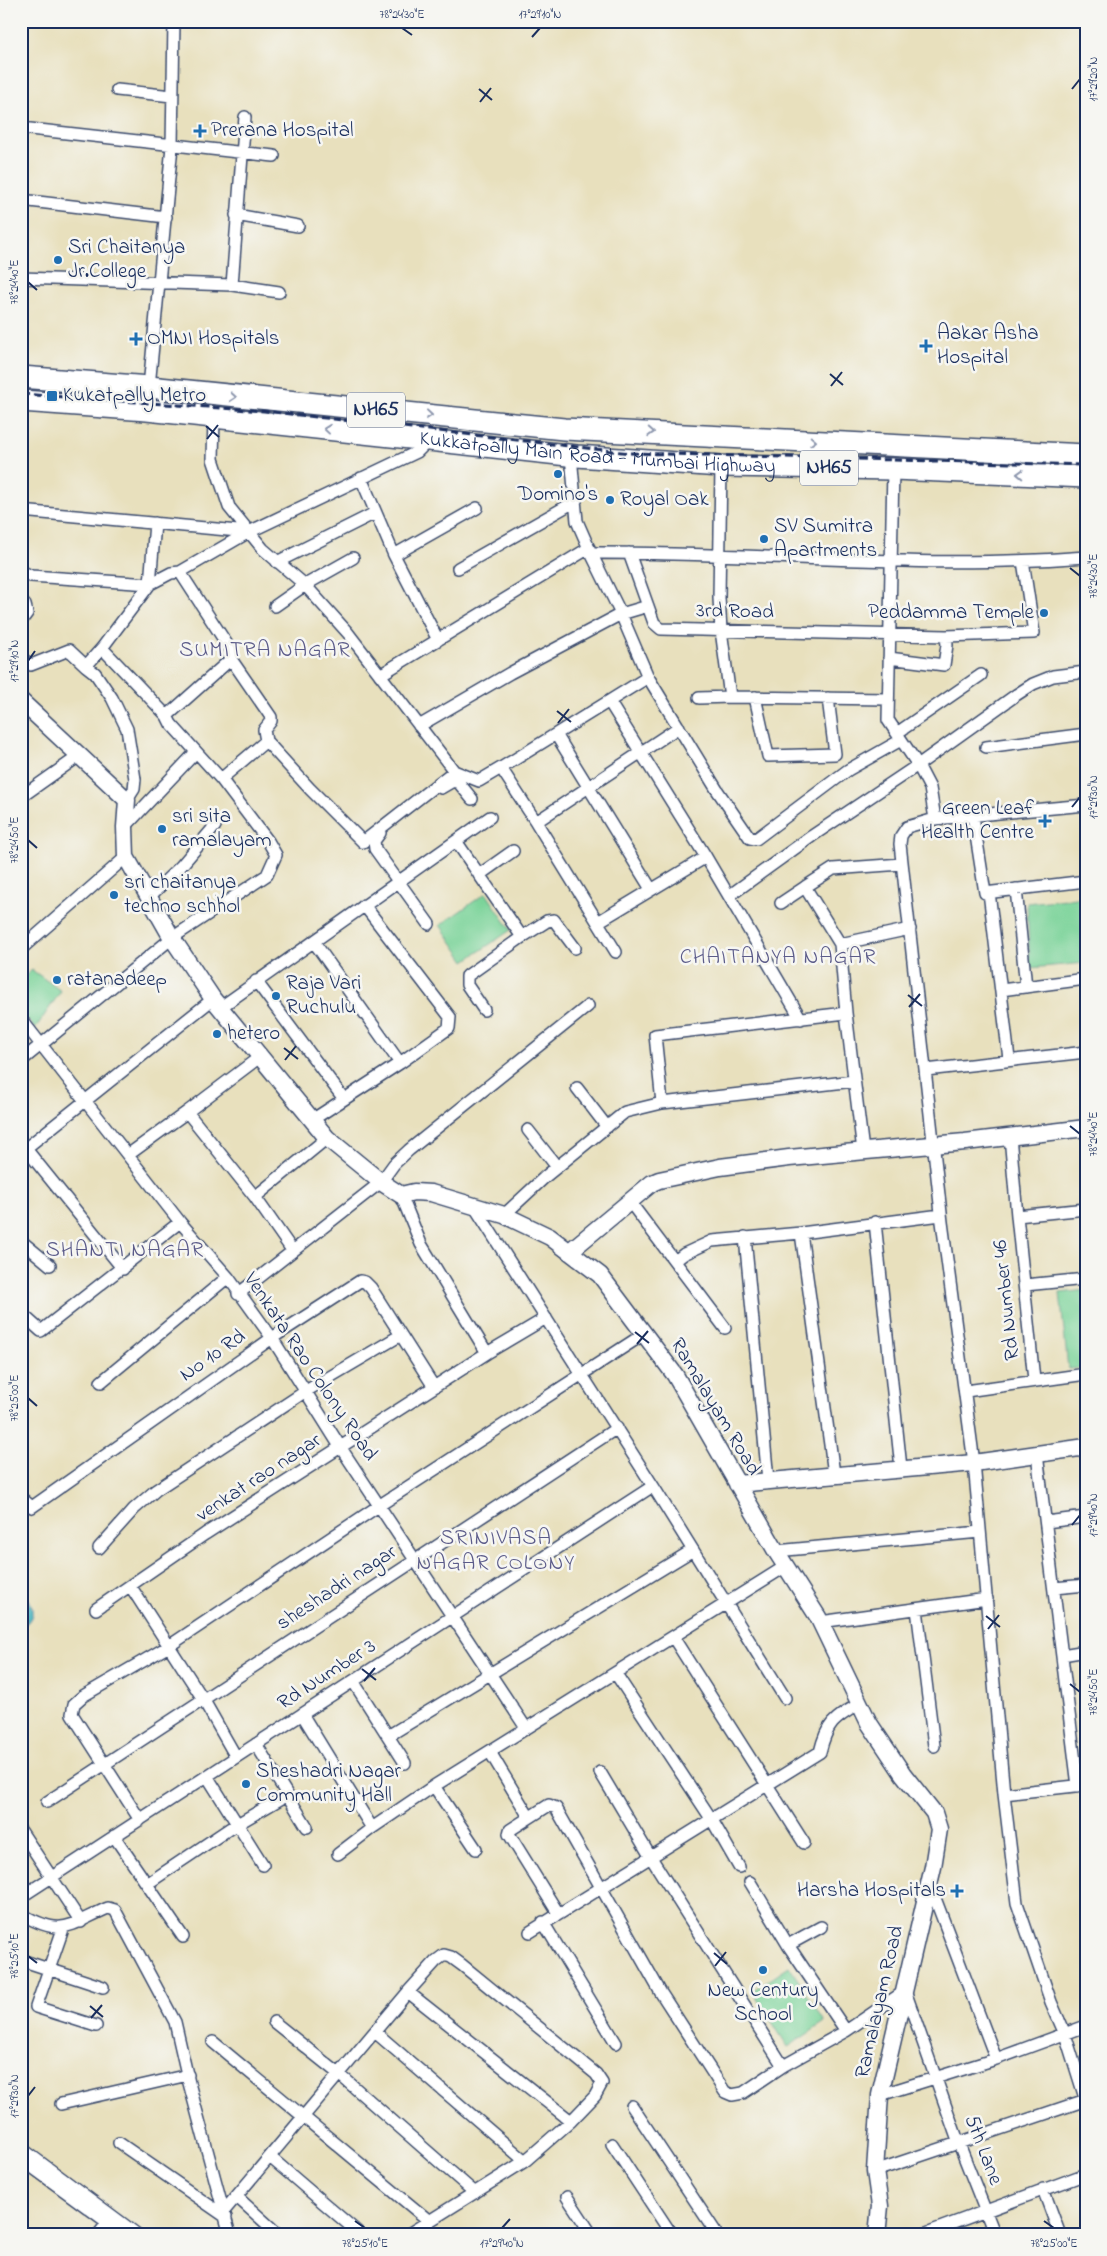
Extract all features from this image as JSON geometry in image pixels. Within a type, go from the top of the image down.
[{"type":"highway","name":"Kukkatpally Main Road - Mumbai Highway","points":[[21,377],[149,387],[582,429],[1086,455]]},
{"type":"highway","name":"Kukkatpally Main Road - Mumbai Highway","points":[[21,401],[214,417],[574,456],[721,466],[893,469],[1086,477]]},
{"type":"highway","points":[[574,456],[582,429]]},
{"type":"street","points":[[149,387],[172,146],[174,21]]},
{"type":"street","points":[[117,90],[172,96]]},
{"type":"street","points":[[232,285],[245,117]]},
{"type":"street","points":[[21,128],[274,156]]},
{"type":"street","points":[[21,200],[166,217]]},
{"type":"street","points":[[236,215],[298,226]]},
{"type":"street","points":[[21,278],[232,285],[279,292]]},
{"type":"street","points":[[214,417],[213,459],[229,506],[249,532],[277,562],[305,585],[348,633],[454,770],[480,781],[557,736],[648,677]]},
{"type":"street","points":[[86,666],[102,648],[150,584],[170,573],[180,572],[249,532],[417,452],[428,441]]},
{"type":"street","points":[[574,456],[577,520],[648,677],[717,790],[747,834],[754,840],[848,770],[899,736],[981,674]]},
{"type":"street","points":[[721,466],[719,598],[721,630],[730,697]]},
{"type":"street","points":[[893,469],[888,720],[930,788],[935,819]]},
{"type":"street","points":[[1057,476],[1062,482],[1086,484]]},
{"type":"street","points":[[361,478],[394,555],[438,640]]},
{"type":"street","points":[[458,568],[576,502]]},
{"type":"street","points":[[394,555],[478,508]]},
{"type":"street","points":[[21,511],[249,532]]},
{"type":"street","points":[[277,562],[375,514]]},
{"type":"street","points":[[150,584],[155,523]]},
{"type":"street","points":[[380,675],[590,551],[891,561],[1023,562],[1086,556]]},
{"type":"street","name":"3rd Road","points":[[629,553],[654,623],[661,629],[946,636],[1034,633],[1023,562]]},
{"type":"street","points":[[275,606],[305,585],[353,558]]},
{"type":"street","points":[[21,571],[31,576],[150,584]]},
{"type":"street","points":[[180,572],[230,647],[231,659],[271,717],[271,721],[264,730],[266,741],[310,789],[363,842],[454,770]]},
{"type":"street","points":[[21,602],[25,605],[27,613],[21,621]]},
{"type":"street","points":[[419,726],[510,673],[621,614],[648,606]]},
{"type":"street","points":[[889,658],[944,665],[947,645],[946,636]]},
{"type":"street","points":[[21,1061],[172,938],[267,875],[276,855],[268,841],[221,779],[171,724],[167,716],[102,648]]},
{"type":"street","points":[[21,658],[31,665],[69,650],[95,673],[112,698],[128,729],[135,779],[134,789],[127,800],[125,827],[126,857],[172,938],[217,1003],[327,1138],[381,1182],[401,1195],[421,1244],[487,1353]]},
{"type":"street","points":[[167,716],[231,659]]},
{"type":"street","points":[[729,896],[812,836],[918,766],[1033,684],[1053,676],[1086,672]]},
{"type":"street","points":[[755,697],[768,756],[835,754],[828,698]]},
{"type":"street","points":[[699,698],[755,697],[888,700]]},
{"type":"street","points":[[21,701],[127,800]]},
{"type":"street","points":[[610,703],[706,857],[801,1019]]},
{"type":"street","points":[[536,822],[679,727]]},
{"type":"street","points":[[986,748],[1086,734]]},
{"type":"street","points":[[557,736],[651,889]]},
{"type":"street","points":[[221,779],[266,741]]},
{"type":"street","points":[[125,827],[196,752]]},
{"type":"street","points":[[21,797],[79,756]]},
{"type":"street","points":[[501,768],[616,952]]},
{"type":"street","points":[[429,924],[373,844],[376,836],[448,782],[459,783],[472,799]]},
{"type":"street","points":[[874,2171],[1086,2100],[1017,1903],[1004,1794],[974,1463],[942,1215],[902,864],[901,836],[907,827],[935,819],[1086,805]]},
{"type":"street","points":[[973,816],[986,893],[1086,881]]},
{"type":"street","points":[[123,1269],[23,1151],[86,1101],[217,1003],[256,981],[314,942],[490,817]]},
{"type":"street","points":[[149,897],[181,866],[215,826]]},
{"type":"street","points":[[456,841],[522,937]]},
{"type":"street","points":[[479,875],[513,851]]},
{"type":"street","points":[[21,949],[126,857]]},
{"type":"street","points":[[598,922],[706,857]]},
{"type":"street","points":[[781,903],[833,869],[902,864]]},
{"type":"street","points":[[805,887],[840,944],[846,1013],[863,1151]]},
{"type":"street","points":[[1016,889],[1026,987]]},
{"type":"street","points":[[989,892],[1009,1059]]},
{"type":"street","points":[[312,1120],[400,1063],[449,1028],[450,1017],[364,905]]},
{"type":"street","points":[[484,1010],[467,985],[467,976],[522,937],[547,922],[554,920],[574,948]]},
{"type":"street","points":[[840,944],[910,929]]},
{"type":"street","points":[[314,942],[400,1063]]},
{"type":"street","points":[[1000,990],[1086,979]]},
{"type":"street","points":[[256,981],[344,1099]]},
{"type":"street","points":[[238,1294],[381,1182],[394,1164],[409,1150],[588,1006]]},
{"type":"street","points":[[662,1102],[655,1035],[846,1013]]},
{"type":"street","name":"Venkata Rao Colony Road","points":[[21,1019],[180,1222],[228,1277],[238,1294],[272,1338],[451,1617],[526,1728]]},
{"type":"street","points":[[926,1070],[1009,1059],[1086,1052]]},
{"type":"street","points":[[128,1155],[261,1056]]},
{"type":"street","points":[[504,1215],[557,1167],[625,1112],[662,1102],[854,1081]]},
{"type":"street","points":[[577,1088],[607,1127]]},
{"type":"street","points":[[187,1112],[255,1197],[292,1250]]},
{"type":"street","points":[[570,1251],[652,1183],[720,1167],[1086,1128]]},
{"type":"street","points":[[528,1130],[557,1167]]},
{"type":"street","name":"Rd Number 46","points":[[1010,1136],[1034,1380]]},
{"type":"street","points":[[255,1197],[327,1138]]},
{"type":"street","name":"Ramalayam Road","points":[[401,1195],[414,1192],[431,1193],[504,1215],[550,1237],[600,1275],[675,1375],[776,1551],[820,1622],[869,1722],[903,1774],[934,1813],[938,1829],[929,1883],[880,2095],[874,2171],[880,2206],[877,2235]]},
{"type":"street","points":[[630,1202],[726,1328]]},
{"type":"street","points":[[474,1206],[653,1486],[785,1698]]},
{"type":"street","points":[[1017,1216],[1086,1209]]},
{"type":"street","points":[[675,1261],[684,1254],[712,1240],[801,1233],[875,1222],[942,1215]]},
{"type":"street","points":[[21,1313],[41,1331],[123,1269],[180,1222]]},
{"type":"street","points":[[875,1222],[902,1468]]},
{"type":"street","points":[[801,1233],[834,1474]]},
{"type":"street","points":[[745,1237],[768,1480]]},
{"type":"street","points":[[21,1241],[50,1266]]},
{"type":"street","points":[[101,1382],[228,1277]]},
{"type":"street","points":[[1025,1285],[1086,1278]]},
{"type":"street","name":"No 10 Rd","points":[[21,1498],[32,1507],[272,1338],[360,1281],[365,1282],[371,1288],[434,1387]]},
{"type":"street","name":"venkat rao nagar","points":[[96,1609],[205,1534],[487,1353],[546,1318]]},
{"type":"street","points":[[140,1820],[72,1714],[74,1704],[83,1696],[169,1646],[380,1505],[644,1334]]},
{"type":"street","points":[[99,1548],[134,1509],[156,1490],[306,1392],[401,1335]]},
{"type":"street","points":[[966,1390],[1086,1374]]},
{"type":"street","name":"sheshadri nagar","points":[[47,1802],[103,1763],[616,1428]]},
{"type":"street","points":[[737,1484],[974,1463],[1086,1447]]},
{"type":"street","points":[[1004,1794],[1082,1786],[1062,1655],[1037,1454]]},
{"type":"street","name":"Rd Number 3","points":[[21,1897],[653,1486]]},
{"type":"street","points":[[1046,1522],[1086,1517]]},
{"type":"street","points":[[776,1551],[980,1532]]},
{"type":"street","points":[[388,1736],[693,1550]]},
{"type":"street","points":[[338,1854],[372,1828],[434,1786],[786,1566]]},
{"type":"street","points":[[1054,1588],[1086,1584]]},
{"type":"street","points":[[131,1586],[203,1699],[236,1757]]},
{"type":"street","points":[[820,1622],[987,1599]]},
{"type":"street","points":[[918,1609],[934,1746]]},
{"type":"street","points":[[673,1637],[804,1843]]},
{"type":"street","points":[[1062,1655],[1086,1652]]},
{"type":"street","points":[[616,1674],[712,1820],[739,1867]]},
{"type":"street","points":[[353,1680],[405,1764]]},
{"type":"street","points":[[530,1932],[601,1886],[712,1820],[820,1752],[824,1734],[830,1724],[836,1717],[859,1704]]},
{"type":"street","points":[[302,1714],[372,1828]]},
{"type":"street","points":[[256,1744],[286,1796],[307,1827]]},
{"type":"street","points":[[490,1752],[530,1817]]},
{"type":"street","points":[[600,1772],[650,1856],[783,2066]]},
{"type":"street","points":[[207,1776],[263,1865]]},
{"type":"street","points":[[434,1786],[476,1850]]},
{"type":"street","points":[[147,1884],[237,1824],[286,1796]]},
{"type":"street","points":[[558,1913],[508,1834],[510,1830],[549,1805],[555,1807],[661,1993],[725,2092],[732,2096],[742,2093],[783,2066],[846,2031],[905,1991]]},
{"type":"street","points":[[21,1831],[81,1922]]},
{"type":"street","points":[[114,1836],[183,1937]]},
{"type":"street","points":[[750,1882],[788,1945],[846,2031]]},
{"type":"street","points":[[929,1883],[996,2059]]},
{"type":"street","points":[[21,1914],[42,1925],[63,1929],[108,1908],[114,1910],[175,2022],[225,2214],[228,2233]]},
{"type":"street","points":[[543,1922],[616,2043]]},
{"type":"street","points":[[788,1945],[821,1927]]},
{"type":"street","points":[[63,1929],[36,2007],[96,2026]]},
{"type":"street","points":[[225,2214],[374,2032],[436,1961],[444,1955],[451,1957],[462,1965],[596,2074],[602,2083],[595,2096],[571,2121],[525,2161],[428,2220],[407,2235]]},
{"type":"street","points":[[21,1960],[102,1987]]},
{"type":"street","name":"5th Lane","points":[[905,1991],[937,2078],[958,2144],[995,2235]]},
{"type":"street","points":[[408,1992],[571,2121]]},
{"type":"street","points":[[274,2022],[339,2074],[475,2193]]},
{"type":"street","points":[[880,2095],[996,2059],[1086,2026]]},
{"type":"street","points":[[374,2032],[525,2161]]},
{"type":"street","points":[[213,2042],[428,2220]]},
{"type":"street","points":[[61,2104],[188,2075]]},
{"type":"street","points":[[632,2106],[716,2231]]},
{"type":"street","points":[[119,2144],[225,2214]]},
{"type":"street","points":[[612,2144],[672,2235]]},
{"type":"street","points":[[21,2148],[138,2235]]},
{"type":"street","points":[[270,2157],[361,2235]]},
{"type":"street","points":[[21,2159],[125,2235]]},
{"type":"street","points":[[921,2235],[1086,2174]]},
{"type":"street","points":[[1043,2189],[1060,2235]]},
{"type":"street","points":[[237,2197],[279,2235]]},
{"type":"street","points":[[567,2197],[592,2235]]},
{"type":"street","points":[[98,2235],[108,2222]]},
{"type":"green space","points":[[486,893],[511,930],[465,961],[440,925]]},
{"type":"green space","points":[[1086,897],[1086,963],[1030,968],[1027,903]]},
{"type":"green space","points":[[32,970],[61,991],[35,1029],[21,1011],[21,979]]},
{"type":"green space","points":[[1086,1290],[1086,1368],[1068,1369],[1060,1293]]},
{"type":"green space","points":[[789,1966],[825,2022],[788,2047],[752,1991]]},
{"type":"water","points":[[21,1586],[28,1597],[32,1613],[31,1618],[21,1627]]},
{"type":"railway","points":[[21,394],[264,411],[630,453],[1086,465]]},
{"type":"place","name":"Prerana Hospital","points":[[200,131]]},
{"type":"place","name":"Sri Chaitanya Jr.College","points":[[58,260]]},
{"type":"place","name":"OMNI Hospitals","points":[[136,339]]},
{"type":"place","name":"Aakar Asha Hospital","points":[[926,346]]},
{"type":"place","name":"Kukatpally Metro","points":[[52,396]]},
{"type":"place","name":"Domino's","points":[[558,474]]},
{"type":"place","name":"Royal Oak","points":[[610,500]]},
{"type":"place","name":"SV Sumitra Apartments","points":[[764,539]]},
{"type":"place","name":"Peddamma Temple","points":[[1044,613]]},
{"type":"place","name":"Green Leaf Health Centre","points":[[1045,821]]},
{"type":"place","name":"sri sita ramalayam","points":[[162,829]]},
{"type":"place","name":"sri chaitanya techno schhol","points":[[114,895]]},
{"type":"place","name":"ratanadeep","points":[[57,980]]},
{"type":"place","name":"Raja Vari Ruchulu","points":[[276,996]]},
{"type":"place","name":"hetero","points":[[217,1034]]},
{"type":"place","name":"Sheshadri Nagar Community Hall","points":[[246,1784]]},
{"type":"place","name":"Harsha Hospitals","points":[[957,1891]]},
{"type":"place","name":"New Century School","points":[[763,1970]]},
{"type":"district","name":"SUMITRA NAGAR","points":[[265,651]]},
{"type":"district","name":"CHAITANYA NAGAR","points":[[778,958]]},
{"type":"district","name":"SHANTI NAGAR","points":[[125,1251]]},
{"type":"district","name":"SRINIVASA NAGAR COLONY","points":[[496,1552]]}]
